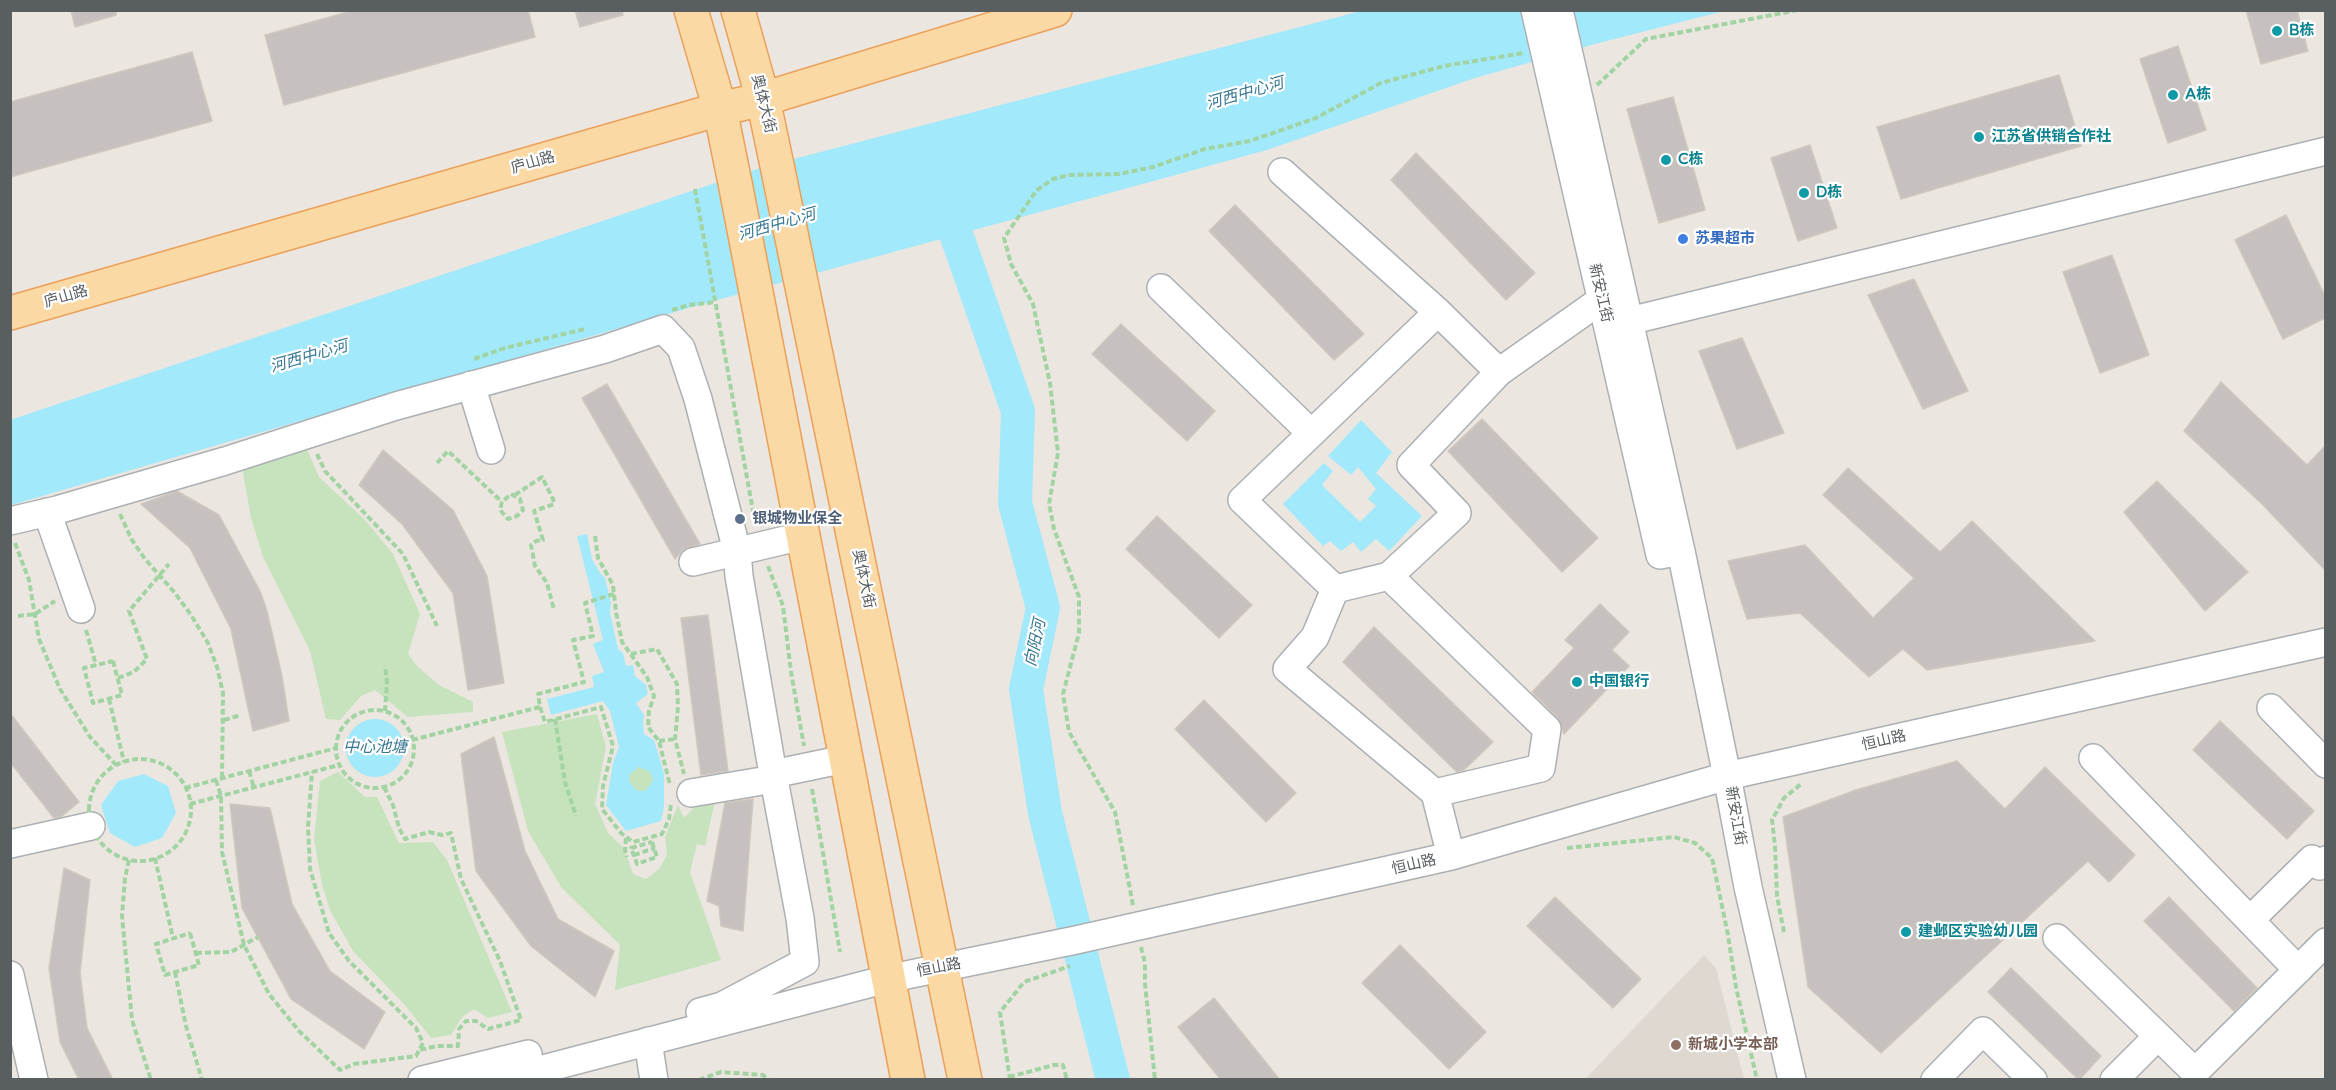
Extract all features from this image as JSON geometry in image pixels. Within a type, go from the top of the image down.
[{"type":"main road","points":[[691,10],[720,109],[908,1080]]},
{"type":"main road","name":"奥体大街","points":[[738,10],[763,99],[780,175],[965,1080]]},
{"type":"main road","name":"庐山路","points":[[10,313],[720,109],[763,99],[1055,10]]},
{"type":"street","name":"新安江街","points":[[1535,10],[1544,51],[1569,90],[1629,321],[1681,551],[1748,887],[1792,1080]]},
{"type":"street","name":"新安江街","points":[[1558,10],[1601,300],[1660,555],[1681,551]]},
{"type":"street","points":[[1629,321],[2325,151]]},
{"type":"street","points":[[1282,172],[1438,312],[1498,372]]},
{"type":"street","points":[[1161,288],[1311,433]]},
{"type":"street","points":[[1335,589],[1389,576],[1457,513],[1410,465],[1498,372],[1601,300]]},
{"type":"street","points":[[1335,589],[1242,500],[1438,312]]},
{"type":"street","points":[[10,521],[114,493],[396,406],[605,349],[663,329],[681,348],[748,549],[739,576],[800,918],[805,962],[722,1006],[422,1080]]},
{"type":"street","points":[[471,385],[491,450]]},
{"type":"street","points":[[47,512],[81,609]]},
{"type":"street","points":[[693,562],[802,536]]},
{"type":"street","points":[[1389,576],[1547,729],[1541,768],[1435,793]]},
{"type":"street","points":[[1335,589],[1315,638],[1287,669],[1435,793],[1451,856]]},
{"type":"street","name":"恒山路","points":[[501,1080],[887,979],[1134,936],[1451,856],[1727,776],[2325,642]]},
{"type":"street","points":[[2271,708],[2325,764]]},
{"type":"street","points":[[2094,758],[2298,970]]},
{"type":"street","points":[[678,796],[845,759]]},
{"type":"street","points":[[10,844],[91,826]]},
{"type":"street","points":[[2250,920],[2313,859],[2320,866],[2325,860]]},
{"type":"street","points":[[2057,938],[2195,1072],[2325,942]]},
{"type":"street","points":[[10,975],[34,1080]]},
{"type":"street","points":[[1935,1080],[1983,1031],[2033,1080]]},
{"type":"street","points":[[2114,1080],[2158,1036]]},
{"type":"street","points":[[636,1080],[639,1044]]},
{"type":"street","points":[[639,1044],[654,1080]]},
{"type":"path","points":[[1569,90],[1646,39],[1798,10]]},
{"type":"path","points":[[1155,1080],[1145,963],[1141,943],[1134,936],[1115,812],[1069,732],[1063,694],[1078,633],[1079,597],[1053,529],[1049,504],[1058,453],[1050,383],[1033,304],[1011,264],[1004,238],[1036,191],[1053,179],[1069,175],[1119,174],[1153,166],[1205,149],[1250,141],[1316,118],[1381,83],[1444,66],[1544,51]]},
{"type":"path","points":[[695,189],[748,549],[783,606],[791,672],[840,952]]},
{"type":"path","points":[[307,435],[325,471],[403,554],[437,626]]},
{"type":"path","points":[[437,463],[448,451],[502,502]]},
{"type":"path","points":[[515,495],[520,499],[522,510],[517,516],[508,519],[500,510],[502,502],[511,494],[515,495],[542,477],[553,499],[554,504],[534,511],[543,540],[531,545],[535,566],[547,583],[554,610]]},
{"type":"path","points":[[114,493],[120,515],[132,540],[159,578],[175,593],[208,643],[223,693],[222,778]]},
{"type":"path","points":[[10,534],[29,580],[39,639],[60,689],[90,736],[116,765]]},
{"type":"path","points":[[595,536],[598,558],[613,585],[622,642],[647,677],[654,696],[649,711],[648,727],[659,741],[678,796]]},
{"type":"path","points":[[118,678],[134,672],[147,659],[129,611],[169,564]]},
{"type":"path","points":[[18,616],[35,614],[65,596],[71,581]]},
{"type":"path","points":[[614,594],[585,603],[593,636],[573,640],[584,682],[538,694],[545,722],[601,707],[614,746],[603,786],[602,809],[633,842],[662,834],[678,796],[675,739],[678,707],[677,684],[657,649],[631,654]]},
{"type":"path","points":[[81,609],[96,665]]},
{"type":"path","points":[[113,661],[118,678],[122,695],[93,703],[84,668],[113,661]]},
{"type":"path","points":[[385,666],[387,681],[385,711]]},
{"type":"path","points":[[110,699],[124,762]]},
{"type":"path","points":[[412,740],[540,707]]},
{"type":"path","points":[[368,710],[385,711],[394,715],[404,723],[412,740],[414,748],[412,761],[406,772],[396,782],[384,787],[370,787],[358,783],[339,765],[336,747],[345,723],[368,710]]},
{"type":"path","points":[[224,720],[241,716]]},
{"type":"path","points":[[555,719],[565,782],[576,816]]},
{"type":"path","points":[[659,741],[675,739]]},
{"type":"path","points":[[185,789],[336,747]]},
{"type":"path","points":[[140,759],[156,762],[170,770],[182,781],[191,813],[187,830],[177,845],[163,856],[146,861],[129,860],[112,853],[99,841],[91,826],[88,810],[91,794],[99,780],[116,765],[140,759]]},
{"type":"path","points":[[190,804],[339,765]]},
{"type":"path","points":[[249,771],[254,788]]},
{"type":"path","points":[[216,780],[221,796],[222,852],[244,945],[269,994],[299,1031],[339,1070],[354,1064],[416,1056],[423,1042],[416,1028],[349,961],[329,933],[310,869],[308,827],[312,772]]},
{"type":"path","points":[[1785,942],[1777,896],[1772,820],[1784,798],[1798,784],[1809,782]]},
{"type":"path","points":[[384,787],[393,804],[399,828],[405,839],[429,832],[442,835],[451,833],[461,879],[500,961],[520,1020],[488,1029],[476,1021],[466,1021],[459,1029],[458,1046],[437,1046],[419,1050]]},
{"type":"path","points":[[626,837],[627,857]]},
{"type":"path","points":[[651,842],[630,848],[637,864],[657,857],[651,842],[652,837]]},
{"type":"path","points":[[1566,848],[1674,837],[1695,843],[1713,858],[1736,987],[1757,1080]]},
{"type":"path","points":[[641,845],[647,861]]},
{"type":"path","points":[[633,855],[655,849]]},
{"type":"path","points":[[155,858],[173,938]]},
{"type":"path","points":[[129,860],[124,878],[122,916],[132,1020],[151,1080]]},
{"type":"path","points":[[190,933],[196,953],[199,965],[165,975],[156,944],[190,933]]},
{"type":"path","points":[[196,953],[231,952],[258,937]]},
{"type":"path","points":[[175,972],[186,1026],[202,1080]]},
{"type":"path","points":[[1043,976],[1024,982],[1000,1012],[1010,1078],[1054,1065],[1064,1065],[1067,1080]]},
{"type":"path","points":[[699,1080],[721,1072],[764,1075],[770,1080]]},
{"type":"path","points":[[742,1074],[746,1080]]},
{"type":"shaded area","name":"新城小学本部","points":[[1704,955],[1716,968],[1744,1079],[1585,1079]]},
{"type":"green space","points":[[304,443],[319,477],[366,521],[393,554],[420,614],[408,654],[418,667],[439,685],[473,702],[473,712],[408,717],[375,690],[361,696],[340,720],[326,719],[310,651],[263,557],[251,518],[242,467]]},
{"type":"green space","points":[[597,714],[606,747],[595,804],[608,833],[624,848],[633,874],[646,879],[659,869],[667,855],[665,837],[678,805],[684,818],[704,797],[716,797],[705,846],[697,844],[690,872],[721,960],[615,990],[620,945],[561,887],[528,831],[502,732]]},
{"type":"green space","points":[[641,767],[646,768],[652,774],[652,784],[646,790],[641,791],[636,790],[630,784],[629,779],[630,774],[636,768]]},
{"type":"green space","points":[[338,772],[365,797],[377,797],[399,843],[433,842],[447,860],[512,1012],[488,1018],[474,1009],[462,1017],[451,1035],[431,1038],[404,1004],[353,951],[330,910],[322,885],[314,839],[320,781]]},
{"type":"water","name":"河西中心河","points":[[1361,11],[1724,11],[1475,78],[1267,150],[692,307],[11,505],[10,420],[763,167]]},
{"type":"water","points":[[1361,420],[1392,452],[1376,473],[1422,516],[1389,551],[1376,539],[1361,552],[1353,542],[1341,551],[1330,541],[1323,546],[1283,504],[1324,463],[1333,471],[1322,485],[1360,522],[1376,506],[1368,499],[1376,489],[1358,467],[1351,475],[1328,456]]},
{"type":"water","points":[[587,534],[592,559],[605,578],[618,649],[623,653],[626,666],[633,665],[635,676],[646,685],[648,694],[636,703],[644,715],[644,734],[654,740],[664,773],[664,807],[661,821],[626,831],[606,805],[613,763],[619,747],[610,711],[603,701],[551,715],[547,699],[594,687],[592,676],[604,672],[593,644],[603,640],[577,536]],"holes":[[[639,767],[650,772],[653,779],[644,791],[636,790],[629,781],[630,774]]]},
{"type":"water","name":"中心池塘","points":[[375,719],[391,724],[399,732],[404,748],[399,764],[391,772],[375,777],[359,772],[351,764],[346,748],[351,732],[359,724]]},
{"type":"water","points":[[144,774],[168,786],[176,813],[162,838],[135,847],[110,833],[101,805],[118,781]]},
{"type":"building","points":[[71,10],[116,10],[116,15],[75,27]]},
{"type":"building","points":[[355,10],[528,10],[535,37],[284,105],[265,35]]},
{"type":"building","points":[[575,10],[622,10],[623,15],[580,27]]},
{"type":"building","name":"B栋","points":[[2246,10],[2297,10],[2308,51],[2261,64]]},
{"type":"building","name":"A栋","points":[[2178,46],[2206,130],[2168,143],[2140,59]]},
{"type":"building","points":[[192,52],[212,121],[10,177],[10,102]]},
{"type":"building","name":"江苏省供销合作社","points":[[2059,75],[2081,146],[1901,199],[1877,127]]},
{"type":"building","name":"C栋","points":[[1673,97],[1705,210],[1659,223],[1627,109]]},
{"type":"building","name":"D栋","points":[[1810,145],[1837,228],[1798,241],[1771,158]]},
{"type":"building","points":[[1416,153],[1535,273],[1506,300],[1391,180]]},
{"type":"building","points":[[1235,205],[1364,334],[1334,360],[1209,231]]},
{"type":"building","points":[[2286,215],[2325,296],[2325,318],[2283,339],[2235,240]]},
{"type":"building","points":[[2112,255],[2149,355],[2100,373],[2063,272]]},
{"type":"building","points":[[1914,279],[1968,391],[1923,409],[1868,295]]},
{"type":"building","points":[[1121,324],[1215,411],[1187,441],[1092,354]]},
{"type":"building","points":[[1742,338],[1784,433],[1737,449],[1699,351]]},
{"type":"building","points":[[2221,382],[2307,465],[2325,446],[2325,570],[2263,505],[2184,431]]},
{"type":"building","points":[[607,384],[700,544],[683,550],[675,559],[582,398]]},
{"type":"building","points":[[1482,419],[1598,538],[1562,572],[1448,451]]},
{"type":"building","points":[[383,450],[453,510],[487,576],[504,683],[468,690],[453,593],[402,524],[359,485]]},
{"type":"building","points":[[1848,468],[1940,552],[1972,521],[2095,641],[1927,670],[1903,649],[1869,677],[1800,613],[1747,619],[1728,561],[1805,545],[1873,618],[1914,578],[1823,495]]},
{"type":"building","points":[[2157,481],[2248,572],[2205,611],[2124,512]]},
{"type":"building","points":[[177,491],[219,515],[260,591],[282,676],[289,721],[253,731],[231,629],[190,548],[141,504]]},
{"type":"building","points":[[1157,516],[1252,605],[1219,638],[1126,549]]},
{"type":"building","name":"中国银行","points":[[1600,604],[1629,632],[1612,650],[1629,666],[1564,734],[1558,718],[1532,692],[1574,648],[1565,640]]},
{"type":"building","points":[[708,615],[728,771],[701,775],[681,618]]},
{"type":"building","points":[[1374,627],[1493,742],[1464,770],[1457,772],[1343,662]]},
{"type":"building","points":[[1204,700],[1296,793],[1266,822],[1175,729]]},
{"type":"building","points":[[10,713],[79,802],[62,816],[54,818],[10,762]]},
{"type":"building","points":[[2220,721],[2314,811],[2287,839],[2193,750]]},
{"type":"building","points":[[494,737],[525,851],[558,919],[614,951],[595,997],[531,946],[476,871],[461,754]]},
{"type":"building","name":"建邺区实验幼儿园","points":[[1957,761],[2005,809],[2045,767],[2135,855],[2109,882],[2088,861],[1881,1053],[1808,987],[1783,817],[1856,790]]},
{"type":"building","points":[[753,799],[743,931],[721,926],[719,906],[707,901],[725,803]]},
{"type":"building","points":[[230,804],[270,808],[292,904],[330,971],[385,1012],[364,1049],[291,999],[242,908]]},
{"type":"building","points":[[64,868],[90,880],[80,973],[87,1028],[113,1080],[79,1080],[60,1042],[49,968]]},
{"type":"building","points":[[1555,897],[1641,979],[1613,1008],[1527,926]]},
{"type":"building","points":[[2169,897],[2257,988],[2234,1011],[2144,921]]},
{"type":"building","points":[[1400,945],[1486,1032],[1449,1069],[1362,983]]},
{"type":"building","points":[[2011,968],[2101,1056],[2079,1080],[1988,992]]},
{"type":"building","points":[[1214,998],[1280,1080],[1221,1080],[1178,1027]]},
{"type":"waterway","name":"向阳河","points":[[941,191],[1018,411],[1015,503],[1043,608],[1026,689],[1045,813],[1113,1080]]},
{"type":"place","name":"B栋","points":[[2277,31]]},
{"type":"place","name":"A栋","points":[[2173,95]]},
{"type":"place","name":"江苏省供销合作社","points":[[1979,137]]},
{"type":"place","name":"C栋","points":[[1666,160]]},
{"type":"place","name":"D栋","points":[[1804,193]]},
{"type":"place","name":"苏果超市","points":[[1683,239]]},
{"type":"place","name":"银城物业保全","points":[[740,519]]},
{"type":"place","name":"中国银行","points":[[1577,682]]},
{"type":"place","name":"建邺区实验幼儿园","points":[[1906,932]]},
{"type":"place","name":"新城小学本部","points":[[1676,1045]]}]
